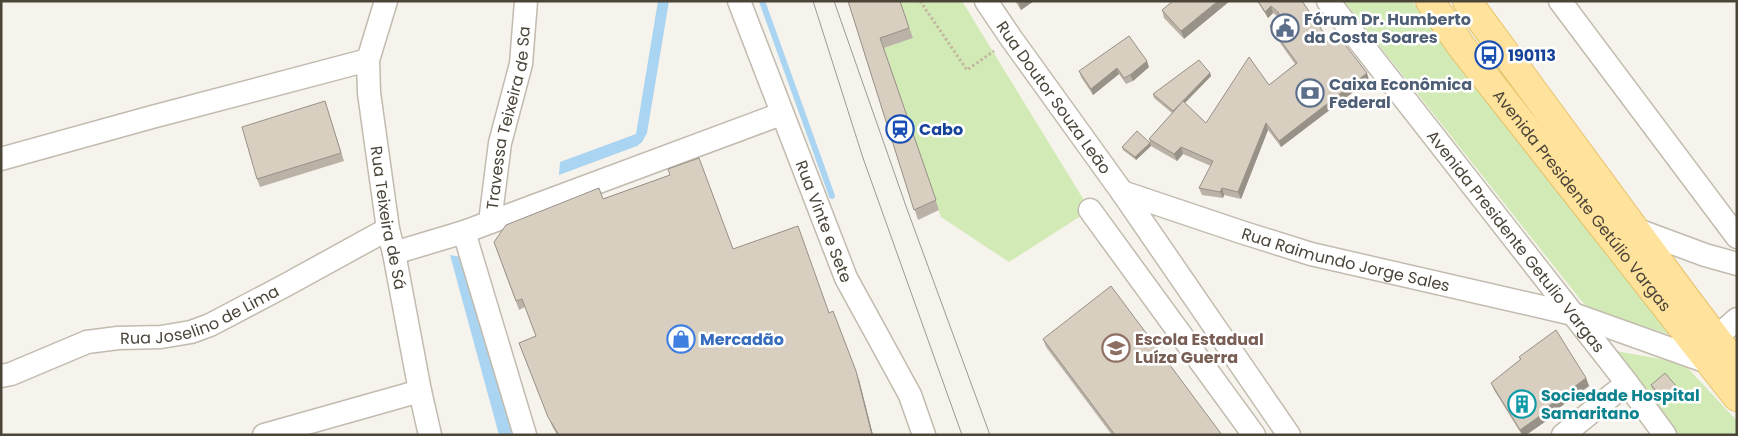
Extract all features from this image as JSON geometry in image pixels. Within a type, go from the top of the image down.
[{"type":"main road","name":"Avenida Presidente Getúlio Vargas","points":[[1430,1],[1461,46],[1716,354]]},
{"type":"main road","name":"Avenida Presidente Getúlio Vargas","points":[[1467,1],[1684,296],[1737,397]]},
{"type":"street","name":"Rua Teixeira de Sá","points":[[386,1],[368,60],[369,93],[388,229],[430,435]]},
{"type":"street","name":"Travessa Teixeira de Sa","points":[[394,253],[464,232],[490,222],[500,143],[521,64],[526,1]]},
{"type":"street","name":"Rua Vinte e Sete","points":[[739,1],[781,114],[846,278],[910,395],[924,435]]},
{"type":"street","name":"Rua Doutor Souza Leão","points":[[986,1],[1122,192],[1290,435]]},
{"type":"street","name":"Avenida Presidente Getulio Vargas","points":[[1328,1],[1627,383],[1665,435]]},
{"type":"street","points":[[1560,1],[1737,237]]},
{"type":"street","points":[[1,160],[152,117],[368,60]]},
{"type":"street","points":[[490,222],[781,114]]},
{"type":"street","name":"Rua Raimundo Jorge Sales","points":[[1122,192],[1311,254],[1573,314],[1716,354]]},
{"type":"street","points":[[1090,210],[1254,435]]},
{"type":"street","name":"Rua Joselino de Lima","points":[[1,376],[11,374],[86,342],[191,332],[210,325],[388,229]]},
{"type":"street","points":[[1635,230],[1705,255],[1737,264]]},
{"type":"street","points":[[464,232],[525,435]]},
{"type":"street","points":[[1716,354],[1737,319]]},
{"type":"street","points":[[1563,435],[1627,383]]},
{"type":"street","points":[[264,435],[420,391]]},
{"type":"path","points":[[920,1],[967,70],[1011,38]]},
{"type":"green space","points":[[900,1],[962,1],[1090,210],[1009,262],[941,217],[884,48],[913,38]]},
{"type":"green space","points":[[1344,1],[1412,1],[1674,336],[1588,309]]},
{"type":"green space","points":[[1616,351],[1683,363],[1737,421],[1737,435],[1678,435]]},
{"type":"water","points":[[658,1],[669,1],[647,133],[642,142],[637,146],[559,175],[560,162],[636,134]]},
{"type":"water","points":[[450,255],[461,257],[464,262],[513,435],[499,435]]},
{"type":"building","name":"Cabo","points":[[848,1],[900,1],[909,28],[880,38],[936,200],[914,210]]},
{"type":"building","points":[[1173,1],[1218,1],[1181,31],[1162,10]]},
{"type":"building","points":[[1258,1],[1302,1],[1328,39],[1336,33],[1367,73],[1279,141],[1266,123],[1238,192],[1222,188],[1220,192],[1199,188],[1213,161],[1181,147],[1174,154],[1149,139],[1183,101],[1206,123],[1249,57],[1269,85],[1297,63],[1270,26],[1279,13],[1271,6],[1265,12]]},
{"type":"building","points":[[1129,36],[1147,61],[1124,78],[1117,68],[1091,89],[1079,71]]},
{"type":"building","points":[[1199,60],[1210,73],[1173,111],[1153,94]]},
{"type":"building","points":[[325,101],[341,153],[257,179],[242,127]]},
{"type":"building","points":[[1137,131],[1150,143],[1135,157],[1122,147]]},
{"type":"building","name":"Mercadão","points":[[699,158],[733,249],[798,226],[829,313],[833,311],[856,371],[872,435],[559,435],[548,417],[519,343],[536,336],[522,299],[516,301],[494,242],[506,225],[599,188],[603,199],[670,175],[668,169]]},
{"type":"building","points":[[1111,286],[1222,435],[1115,435],[1043,339]]},
{"type":"building","points":[[1556,330],[1586,378],[1545,409],[1547,411],[1520,430],[1491,383],[1521,359],[1519,357]]},
{"type":"building","points":[[1665,373],[1677,387],[1664,399],[1651,385]]},
{"type":"waterway","points":[[762,1],[832,196]]},
{"type":"tram line","points":[[813,1],[863,158],[962,435]]},
{"type":"tram line","points":[[834,1],[907,209],[990,435]]},
{"type":"place","name":"Fórum Dr. Humberto da Costa Soares","points":[[1285,28]]},
{"type":"place","name":"190113","points":[[1489,55]]},
{"type":"place","name":"Caixa Econômica Federal","points":[[1310,93]]},
{"type":"place","name":"Cabo","points":[[900,129]]},
{"type":"place","name":"Mercadão","points":[[681,339]]},
{"type":"place","name":"Escola Estadual Luíza Guerra","points":[[1116,348]]},
{"type":"place","name":"Sociedade Hospital Samaritano","points":[[1522,404]]}]
